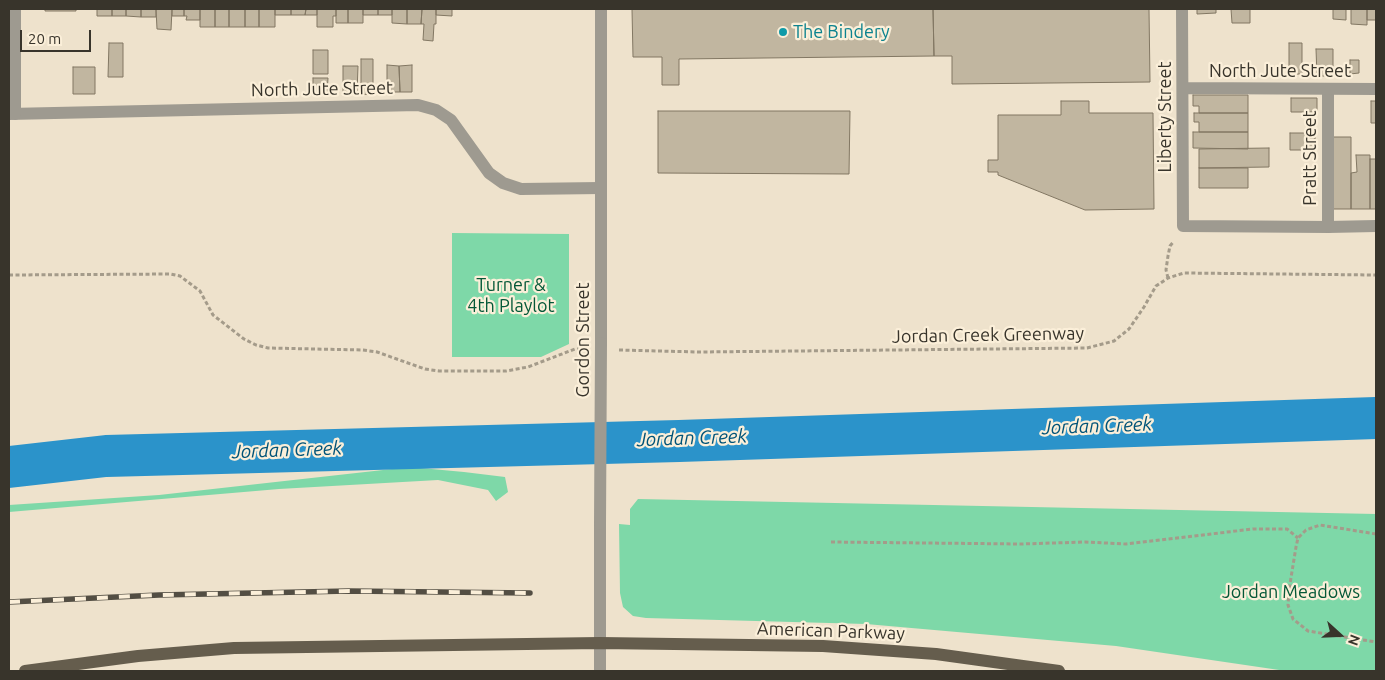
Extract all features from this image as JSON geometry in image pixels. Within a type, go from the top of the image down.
[{"type":"main road","name":"American Parkway","points":[[24,671],[138,656],[234,648],[600,643],[823,646],[936,654],[1059,671]]},
{"type":"street","points":[[12,114],[15,9]]},
{"type":"street","name":"Gordon Street","points":[[600,671],[601,9]]},
{"type":"street","name":"Liberty Street","points":[[1182,9],[1183,226]]},
{"type":"street","name":"North Jute Street","points":[[1183,88],[1376,89]]},
{"type":"street","name":"Pratt Street","points":[[1328,90],[1328,227]]},
{"type":"street","name":"North Jute Street","points":[[12,114],[418,105],[436,110],[451,120],[489,173],[503,183],[521,190],[601,188]]},
{"type":"street","points":[[1183,226],[1376,226]]},
{"type":"path","points":[[1183,226],[1170,246],[1166,270],[1168,278],[1184,273],[1376,275]]},
{"type":"path","points":[[9,275],[170,274],[180,276],[200,290],[212,315],[244,340],[256,345],[268,348],[363,350],[377,352],[425,369],[439,371],[506,371],[528,367],[575,349]]},
{"type":"path","name":"Jordan Creek Greenway","points":[[628,350],[708,352],[1087,348],[1114,341],[1129,329],[1156,286],[1168,278]]},
{"type":"path","points":[[1376,534],[1320,525],[1306,530],[1298,538],[1291,573],[1288,605],[1294,619],[1308,631],[1376,642]]},
{"type":"path","points":[[831,542],[1021,544],[1085,542],[1126,544],[1253,529],[1287,529],[1298,538]]},
{"type":"green space","name":"Turner & 4th Playlot","points":[[452,233],[569,234],[569,344],[541,357],[452,357]]},
{"type":"green space","points":[[410,467],[505,477],[508,492],[496,501],[488,490],[438,480],[279,489],[9,512],[9,505],[159,495]]},
{"type":"green space","name":"Jordan Meadows","points":[[638,499],[1376,514],[1376,671],[1286,671],[1116,646],[866,624],[646,618],[633,616],[623,607],[620,593],[619,524],[630,525],[630,509]]},
{"type":"building","points":[[45,9],[76,9],[76,11],[45,11]]},
{"type":"building","points":[[97,9],[112,9],[112,16],[97,16]]},
{"type":"building","points":[[112,9],[126,9],[126,16],[112,16]]},
{"type":"building","points":[[126,9],[141,9],[141,17],[126,16]]},
{"type":"building","points":[[141,9],[156,9],[156,17],[141,17]]},
{"type":"building","points":[[156,9],[172,9],[171,30],[157,29]]},
{"type":"building","points":[[172,9],[184,9],[184,16],[172,16]]},
{"type":"building","points":[[184,9],[200,9],[200,20],[186,20],[187,16],[184,16]]},
{"type":"building","points":[[200,9],[215,9],[215,27],[200,27]]},
{"type":"building","points":[[215,9],[229,9],[229,27],[215,27]]},
{"type":"building","points":[[229,9],[245,9],[245,27],[229,27]]},
{"type":"building","points":[[245,9],[259,9],[259,27],[245,27]]},
{"type":"building","points":[[259,9],[275,9],[275,27],[259,27]]},
{"type":"building","points":[[275,9],[291,9],[291,15],[275,15]]},
{"type":"building","points":[[291,9],[306,9],[305,15],[291,15]]},
{"type":"building","points":[[306,9],[317,9],[317,15],[305,15]]},
{"type":"building","points":[[317,9],[336,9],[336,16],[333,16],[333,27],[317,27]]},
{"type":"building","points":[[336,9],[348,9],[348,23],[336,23]]},
{"type":"building","points":[[348,9],[363,9],[363,23],[348,23]]},
{"type":"building","points":[[363,9],[378,9],[378,15],[363,15]]},
{"type":"building","points":[[378,9],[392,9],[392,15],[378,15]]},
{"type":"building","points":[[392,9],[407,9],[407,24],[392,23]]},
{"type":"building","points":[[407,9],[422,9],[421,24],[407,24]]},
{"type":"building","points":[[422,9],[436,9],[433,41],[423,40],[424,24],[421,24]]},
{"type":"building","points":[[436,9],[452,9],[452,16],[436,15]]},
{"type":"building","name":"The Bindery","points":[[632,9],[933,9],[934,56],[679,59],[679,85],[662,85],[662,57],[633,57]]},
{"type":"building","points":[[933,9],[1149,9],[1150,82],[952,84],[952,56],[934,56]]},
{"type":"building","points":[[1197,9],[1216,9],[1216,13],[1197,14]]},
{"type":"building","points":[[1231,9],[1250,9],[1250,23],[1232,23]]},
{"type":"building","points":[[1333,9],[1346,9],[1346,20],[1333,19]]},
{"type":"building","points":[[1351,9],[1367,9],[1367,25],[1351,24]]},
{"type":"building","points":[[1367,9],[1376,9],[1376,20],[1367,20]]},
{"type":"building","points":[[109,43],[123,43],[123,77],[108,77]]},
{"type":"building","points":[[1289,43],[1302,43],[1302,74],[1289,74]]},
{"type":"building","points":[[1316,49],[1333,49],[1333,76],[1317,76]]},
{"type":"building","points":[[313,50],[328,50],[328,74],[313,74]]},
{"type":"building","points":[[361,59],[373,59],[373,95],[361,94]]},
{"type":"building","points":[[1350,60],[1359,60],[1359,73],[1350,74]]},
{"type":"building","points":[[387,65],[399,66],[400,92],[387,92]]},
{"type":"building","points":[[412,65],[412,92],[400,92],[399,66]]},
{"type":"building","points":[[343,66],[358,66],[357,93],[343,93]]},
{"type":"building","points":[[73,67],[95,67],[95,94],[73,94]]},
{"type":"building","points":[[313,78],[328,78],[327,94],[313,94]]},
{"type":"building","points":[[1193,95],[1248,95],[1248,113],[1199,113],[1199,106],[1193,106]]},
{"type":"building","points":[[1291,98],[1317,98],[1317,112],[1291,112]]},
{"type":"building","points":[[1061,101],[1089,101],[1089,113],[1153,113],[1154,209],[1085,210],[998,175],[998,172],[988,172],[988,160],[998,160],[998,115],[1061,115]]},
{"type":"building","points":[[1371,101],[1376,101],[1376,123],[1371,123]]},
{"type":"building","points":[[658,111],[850,111],[849,174],[658,173]]},
{"type":"building","points":[[1194,113],[1248,113],[1248,132],[1199,132],[1199,122],[1194,122]]},
{"type":"building","points":[[1193,132],[1248,132],[1248,149],[1193,148]]},
{"type":"building","points":[[1290,133],[1315,133],[1315,150],[1290,150]]},
{"type":"building","points":[[1332,137],[1351,137],[1351,209],[1332,209]]},
{"type":"building","points":[[1269,148],[1269,167],[1199,168],[1199,149]]},
{"type":"building","points":[[1356,155],[1370,155],[1370,209],[1351,209],[1351,173],[1357,172]]},
{"type":"building","points":[[1370,159],[1376,159],[1376,209],[1370,209]]},
{"type":"building","points":[[1199,168],[1248,168],[1248,188],[1199,188]]},
{"type":"waterway","name":"Jordan Creek","points":[[9,467],[106,456],[679,441],[1376,418]]},
{"type":"railway","points":[[9,602],[159,595],[349,591],[530,593]]},
{"type":"place","name":"The Bindery","points":[[783,32]]}]
